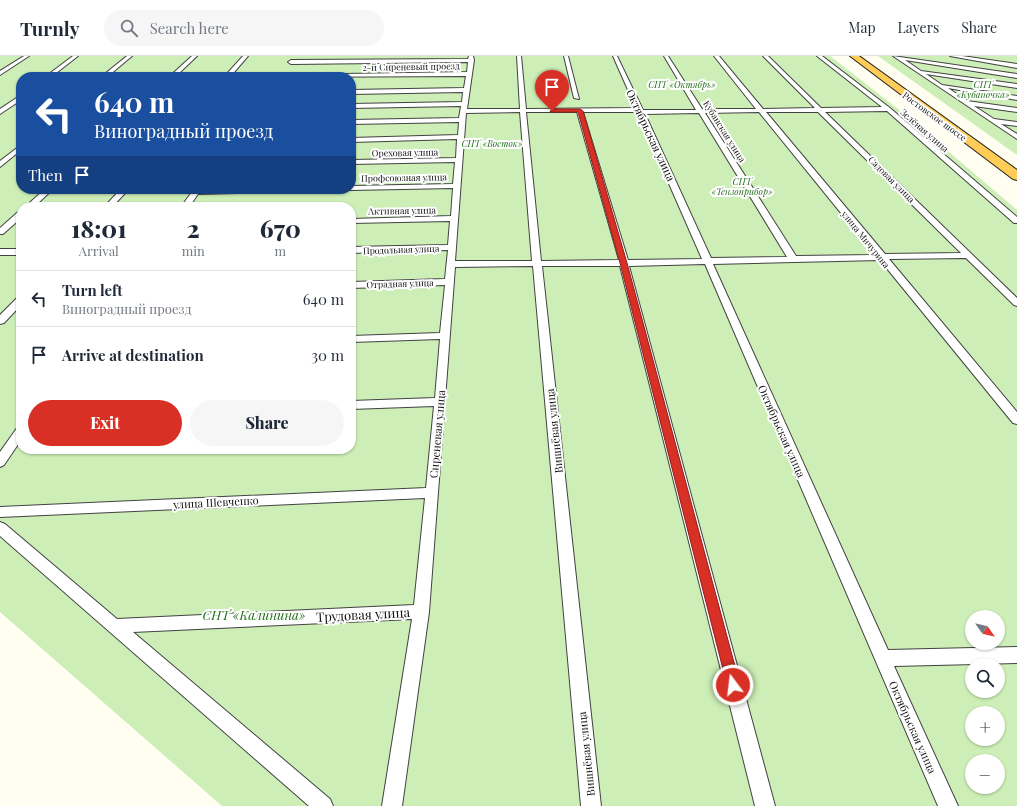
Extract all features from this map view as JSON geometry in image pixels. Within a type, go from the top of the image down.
[{"type":"highway","name":"Ростовское шоссе","points":[[854,56],[1017,176]]},
{"type":"highway","name":"Ростовское шоссе","points":[[860,56],[1017,170]]},
{"type":"street","points":[[0,73],[27,56]]},
{"type":"street","points":[[55,72],[76,56]]},
{"type":"street","points":[[110,72],[130,56]]},
{"type":"street","points":[[177,72],[194,56]]},
{"type":"street","points":[[232,72],[246,56]]},
{"type":"street","points":[[285,71],[296,56]]},
{"type":"street","points":[[339,62],[342,56]]},
{"type":"street","name":"Вишнёвая улица","points":[[519,56],[528,174],[591,806]]},
{"type":"street","points":[[566,56],[577,98]]},
{"type":"street","name":"Октябрьская улица","points":[[615,56],[948,806]]},
{"type":"street","name":"Кубанская улица","points":[[666,56],[793,259]]},
{"type":"street","name":"улица Мичурина","points":[[716,56],[1017,420]]},
{"type":"street","name":"Садовая улица","points":[[765,56],[1017,303]]},
{"type":"street","name":"Зелёная улица","points":[[819,56],[888,109],[1017,221]]},
{"type":"street","points":[[952,56],[1017,66]]},
{"type":"street","points":[[897,57],[1017,138]]},
{"type":"street","points":[[897,57],[1017,76]]},
{"type":"street","points":[[285,71],[339,62],[383,59],[470,58]]},
{"type":"street","name":"Сиреневая улица","points":[[392,806],[421,612],[450,282],[460,137],[463,107],[470,74],[470,58]]},
{"type":"street","name":"2-й Сиреневый проезд","points":[[285,71],[347,72]]},
{"type":"street","name":"2-й Сиреневый проезд","points":[[356,72],[470,74]]},
{"type":"street","points":[[920,72],[1017,86]]},
{"type":"street","points":[[941,86],[1017,98]]},
{"type":"street","points":[[356,92],[466,90]]},
{"type":"street","points":[[0,112],[16,101]]},
{"type":"street","points":[[0,103],[16,103]]},
{"type":"street","points":[[966,103],[1017,110]]},
{"type":"street","points":[[356,106],[463,107],[523,111],[701,112],[888,109]]},
{"type":"street","points":[[580,111],[624,263],[765,806]]},
{"type":"street","points":[[356,122],[462,120]]},
{"type":"street","points":[[992,121],[1017,124]]},
{"type":"street","points":[[356,140],[460,137]]},
{"type":"street","points":[[0,165],[16,151]]},
{"type":"street","name":"Ореховая улица","points":[[356,162],[459,160]]},
{"type":"street","name":"Профсоюзная улица","points":[[356,188],[457,186]]},
{"type":"street","points":[[34,202],[43,194]]},
{"type":"street","points":[[113,202],[120,194]]},
{"type":"street","points":[[0,232],[16,218]]},
{"type":"street","name":"Активная улица","points":[[356,221],[454,218]]},
{"type":"street","name":"Продольная улица","points":[[356,250],[452,247]]},
{"type":"street","points":[[0,252],[16,252]]},
{"type":"street","points":[[451,264],[624,263],[968,255]]},
{"type":"street","name":"Отрадная улица","points":[[356,285],[450,282]]},
{"type":"street","points":[[0,320],[16,303]]},
{"type":"street","points":[[356,339],[445,336]]},
{"type":"street","points":[[356,405],[440,402]]},
{"type":"street","points":[[0,462],[16,438]]},
{"type":"street","name":"улица Шевченко","points":[[0,512],[432,493]]},
{"type":"street","points":[[0,528],[323,806]]},
{"type":"street","name":"Трудовая улица","points":[[113,626],[421,612]]},
{"type":"street","points":[[883,658],[1017,655]]},
{"type":"green space","points":[[0,56],[830,56],[902,112],[1017,210],[1017,806],[222,806],[0,612]]},
{"type":"green space","name":"СНТ «Кубаночка»","points":[[878,56],[1017,56],[1017,155]]},
{"type":"route","points":[[552,111],[580,111],[624,263],[733,685]]},
{"type":"park label","name":"СНТ «Октябрь»","points":[[682,84]]},
{"type":"park label","name":"СНТ «Восток»","points":[[492,143]]},
{"type":"park label","name":"СНТ «Тензоприбор»","points":[[742,186]]},
{"type":"park label","name":"СНТ «Калинина»","points":[[254,614]]}]
